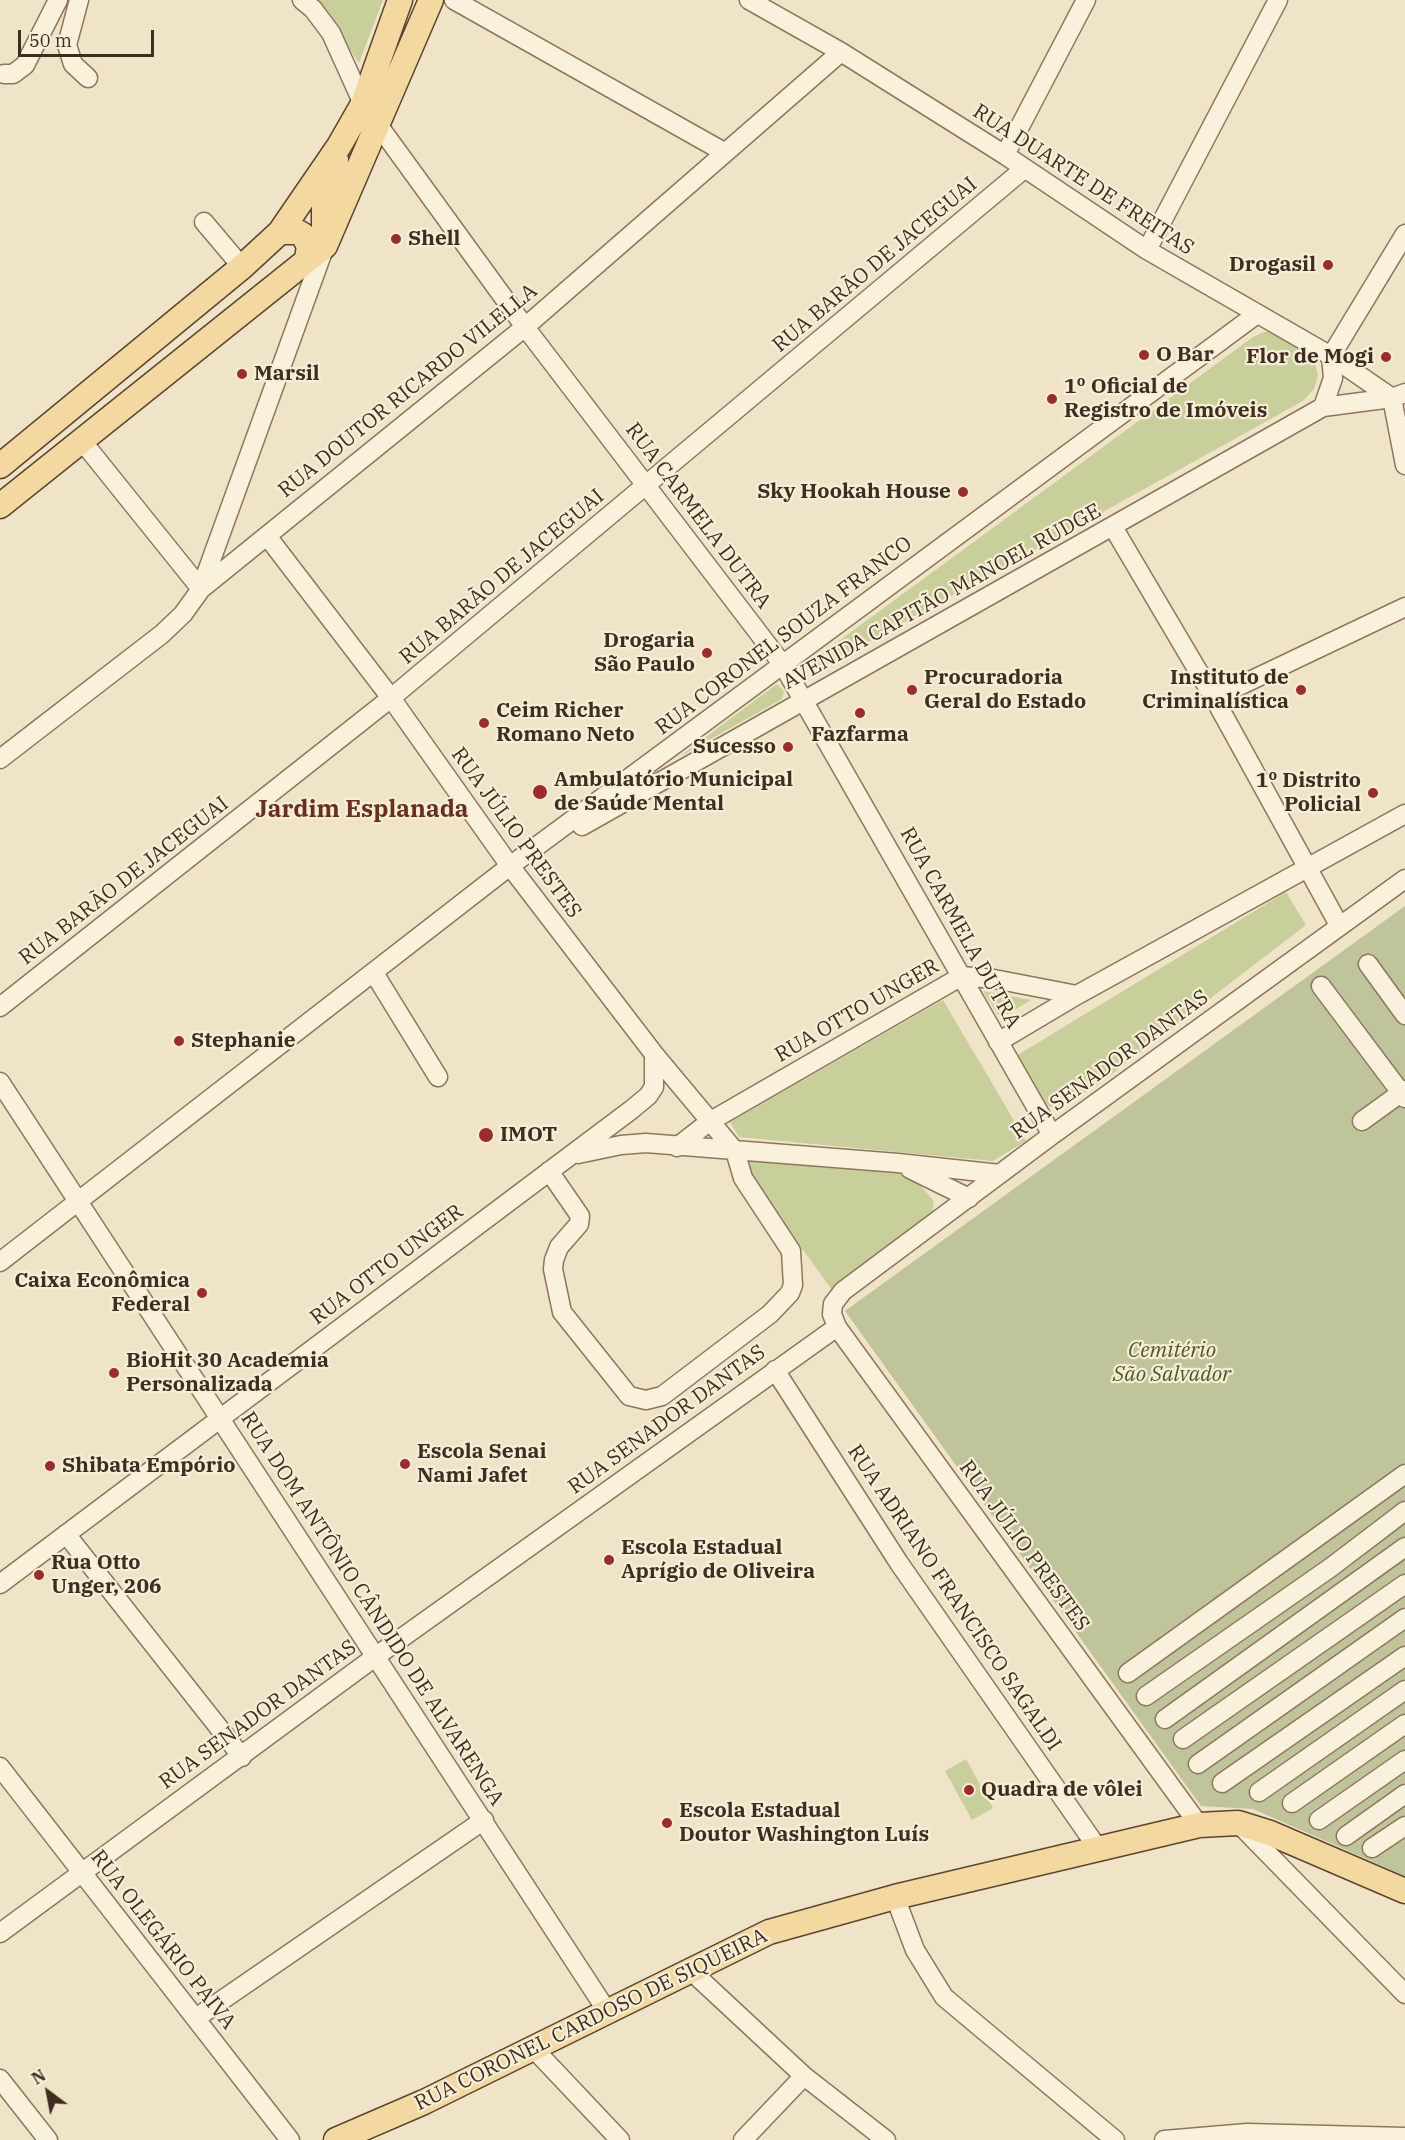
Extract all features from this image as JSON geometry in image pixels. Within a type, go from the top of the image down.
[{"type":"main road","points":[[0,466],[242,267],[280,232],[339,146],[363,104],[400,0]]},
{"type":"main road","points":[[0,506],[316,252],[378,125],[431,0]]},
{"type":"main road","points":[[316,252],[339,146]]},
{"type":"main road","points":[[280,232],[298,232],[316,252]]},
{"type":"main road","points":[[1238,1823],[1270,1833],[1405,1892]]},
{"type":"main road","name":"RUA CORONEL CARDOSO DE SIQUEIRA","points":[[336,2140],[424,2103],[689,1969],[768,1932],[895,1897],[1199,1826],[1238,1823]]},
{"type":"street","points":[[4,74],[13,74],[25,65],[58,0]]},
{"type":"street","points":[[79,0],[67,45],[73,64],[88,78]]},
{"type":"street","name":"RUA CARMELA DUTRA","points":[[302,0],[313,9],[331,33],[363,104],[378,125],[525,327],[783,665],[806,700],[1052,1135]]},
{"type":"street","points":[[454,0],[724,152]]},
{"type":"street","name":"RUA DUARTE DE FREITAS","points":[[749,0],[841,52],[1005,155],[1147,250],[1398,395]]},
{"type":"street","points":[[1005,155],[1086,0]]},
{"type":"street","points":[[1147,250],[1278,0]]},
{"type":"street","name":"RUA DOUTOR RICARDO VILELLA","points":[[0,759],[162,634],[183,614],[201,589],[525,327],[841,52]]},
{"type":"street","name":"RUA BARÃO DE JACEGUAI","points":[[0,1007],[391,698],[648,486],[1024,169]]},
{"type":"street","points":[[204,222],[242,267]]},
{"type":"street","points":[[1323,407],[1333,378],[1331,356],[1405,234]]},
{"type":"street","points":[[201,589],[316,252]]},
{"type":"street","name":"RUA CORONEL SOUZA FRANCO","points":[[0,1262],[510,866],[1257,314]]},
{"type":"street","points":[[1398,395],[1405,465]]},
{"type":"street","name":"AVENIDA CAPITÃO MANOEL RUDGE","points":[[510,866],[1323,407],[1398,395]]},
{"type":"street","points":[[81,441],[201,589]]},
{"type":"street","points":[[1113,527],[1214,698],[1339,925]]},
{"type":"street","name":"RUA JÚLIO PRESTES","points":[[267,536],[391,698],[510,866],[654,1054],[735,1151]]},
{"type":"street","points":[[1214,698],[1405,607]]},
{"type":"street","points":[[999,1042],[1077,995],[1405,814]]},
{"type":"street","name":"RUA SENADOR DANTAS","points":[[0,1933],[375,1657],[837,1327],[832,1314],[833,1304],[843,1291],[1052,1135],[1405,879]]},
{"type":"street","points":[[1368,964],[1405,1015]]},
{"type":"street","points":[[374,973],[438,1077]]},
{"type":"street","name":"RUA OTTO UNGER","points":[[677,1147],[709,1122],[962,976],[994,979],[1077,995]]},
{"type":"street","points":[[1322,986],[1404,1094],[1362,1121]]},
{"type":"street","name":"RUA OTTO UNGER","points":[[0,1584],[648,1096],[654,1087],[654,1054]]},
{"type":"street","name":"RUA DOM ANTÔNIO CÂNDIDO DE ALVARENGA","points":[[0,1082],[607,2011]]},
{"type":"street","name":"RUA OTTO UNGER","points":[[571,1156],[621,1145],[646,1143],[898,1163],[1000,1174]]},
{"type":"street","points":[[549,1172],[580,1216],[579,1224],[559,1247],[553,1269],[562,1312],[630,1396],[646,1400],[662,1396],[770,1314],[790,1293],[793,1285],[790,1251],[743,1178],[735,1151]]},
{"type":"street","points":[[898,1163],[969,1198]]},
{"type":"street","name":"RUA JÚLIO PRESTES","points":[[837,1327],[1199,1826]]},
{"type":"street","name":"RUA ADRIANO FRANCISCO SAGALDI","points":[[775,1370],[899,1563],[1099,1850]]},
{"type":"street","points":[[1128,1673],[1405,1474]]},
{"type":"street","points":[[1146,1696],[1330,1568],[1405,1511]]},
{"type":"street","points":[[66,1534],[242,1757]]},
{"type":"street","points":[[1166,1719],[1405,1547]]},
{"type":"street","points":[[1183,1739],[1405,1584]]},
{"type":"street","points":[[1198,1764],[1405,1618]]},
{"type":"street","points":[[1222,1783],[1405,1656]]},
{"type":"street","points":[[1259,1792],[1405,1690]]},
{"type":"street","points":[[1292,1803],[1405,1724]]},
{"type":"street","points":[[1319,1820],[1405,1760]]},
{"type":"street","name":"RUA OLEGÁRIO PAIVA","points":[[0,1767],[291,2140]]},
{"type":"street","points":[[1346,1836],[1405,1794]]},
{"type":"street","points":[[196,2018],[484,1820]]},
{"type":"street","points":[[1238,1823],[1405,1994]]},
{"type":"street","points":[[1372,1848],[1405,1826]]},
{"type":"street","points":[[895,1897],[915,1950],[944,1997],[1114,2140]]},
{"type":"street","points":[[689,1969],[804,2076],[886,2140]]},
{"type":"street","points":[[534,2049],[620,2140]]},
{"type":"street","points":[[743,2140],[804,2076]]},
{"type":"street","points":[[0,2079],[48,2140]]},
{"type":"street","points":[[1164,2140],[1246,2136],[1405,2138]]},
{"type":"green space","points":[[317,0],[383,0],[359,63],[326,13]]},
{"type":"green space","points":[[1264,332],[1275,332],[1306,351],[1315,362],[1318,376],[1314,389],[1303,401],[811,674],[806,665],[1253,337]]},
{"type":"green space","points":[[777,684],[784,691],[782,699],[679,757]]},
{"type":"green space","points":[[1286,892],[1306,925],[1100,1083],[1058,1109],[1042,1104],[1016,1056]]},
{"type":"green space","name":"Cemitério São Salvador","points":[[1405,906],[1405,1876],[1253,1809],[1201,1806],[845,1311]]},
{"type":"green space","points":[[983,991],[1031,1000],[1008,1014],[998,1015]]},
{"type":"green space","points":[[943,1000],[1026,1141],[993,1161],[739,1137],[730,1122]]},
{"type":"green space","points":[[744,1159],[890,1169],[920,1185],[934,1201],[932,1216],[832,1290],[743,1167]]},
{"type":"green space","name":"Quadra de vôlei","points":[[966,1759],[993,1808],[972,1820],[945,1771]]},
{"type":"place","name":"Shell","points":[[396,239]]},
{"type":"place","name":"Drogasil","points":[[1328,265]]},
{"type":"place","name":"O Bar","points":[[1144,355]]},
{"type":"place","name":"Flor de Mogi","points":[[1386,357]]},
{"type":"place","name":"Marsil","points":[[242,374]]},
{"type":"place","name":"1º Oficial de Registro de Imóveis","points":[[1052,399]]},
{"type":"place","name":"Sky Hookah House","points":[[963,492]]},
{"type":"place","name":"Drogaria São Paulo","points":[[707,653]]},
{"type":"place","name":"Procuradoria Geral do Estado","points":[[912,690]]},
{"type":"place","name":"Instituto de Criminalística","points":[[1301,690]]},
{"type":"place","name":"Fazfarma","points":[[860,713]]},
{"type":"place","name":"Ceim Richer Romano Neto","points":[[484,723]]},
{"type":"place","name":"Sucesso","points":[[788,747]]},
{"type":"place","name":"Ambulatório Municipal de Saúde Mental","points":[[540,792]]},
{"type":"place","name":"1º Distrito Policial","points":[[1373,793]]},
{"type":"place","name":"Stephanie","points":[[179,1041]]},
{"type":"place","name":"IMOT","points":[[486,1135]]},
{"type":"place","name":"Caixa Econômica Federal","points":[[202,1293]]},
{"type":"place","name":"BioHit 30 Academia Personalizada","points":[[114,1373]]},
{"type":"place","name":"Escola Senai Nami Jafet","points":[[405,1464]]},
{"type":"place","name":"Shibata Empório","points":[[50,1466]]},
{"type":"place","name":"Escola Estadual Aprígio de Oliveira","points":[[609,1560]]},
{"type":"place","name":"Rua Otto Unger, 206","points":[[39,1575]]},
{"type":"place","name":"Quadra de vôlei","points":[[969,1790]]},
{"type":"place","name":"Escola Estadual Doutor Washington Luís","points":[[667,1823]]},
{"type":"district","name":"Jardim Esplanada","points":[[362,810]]}]
